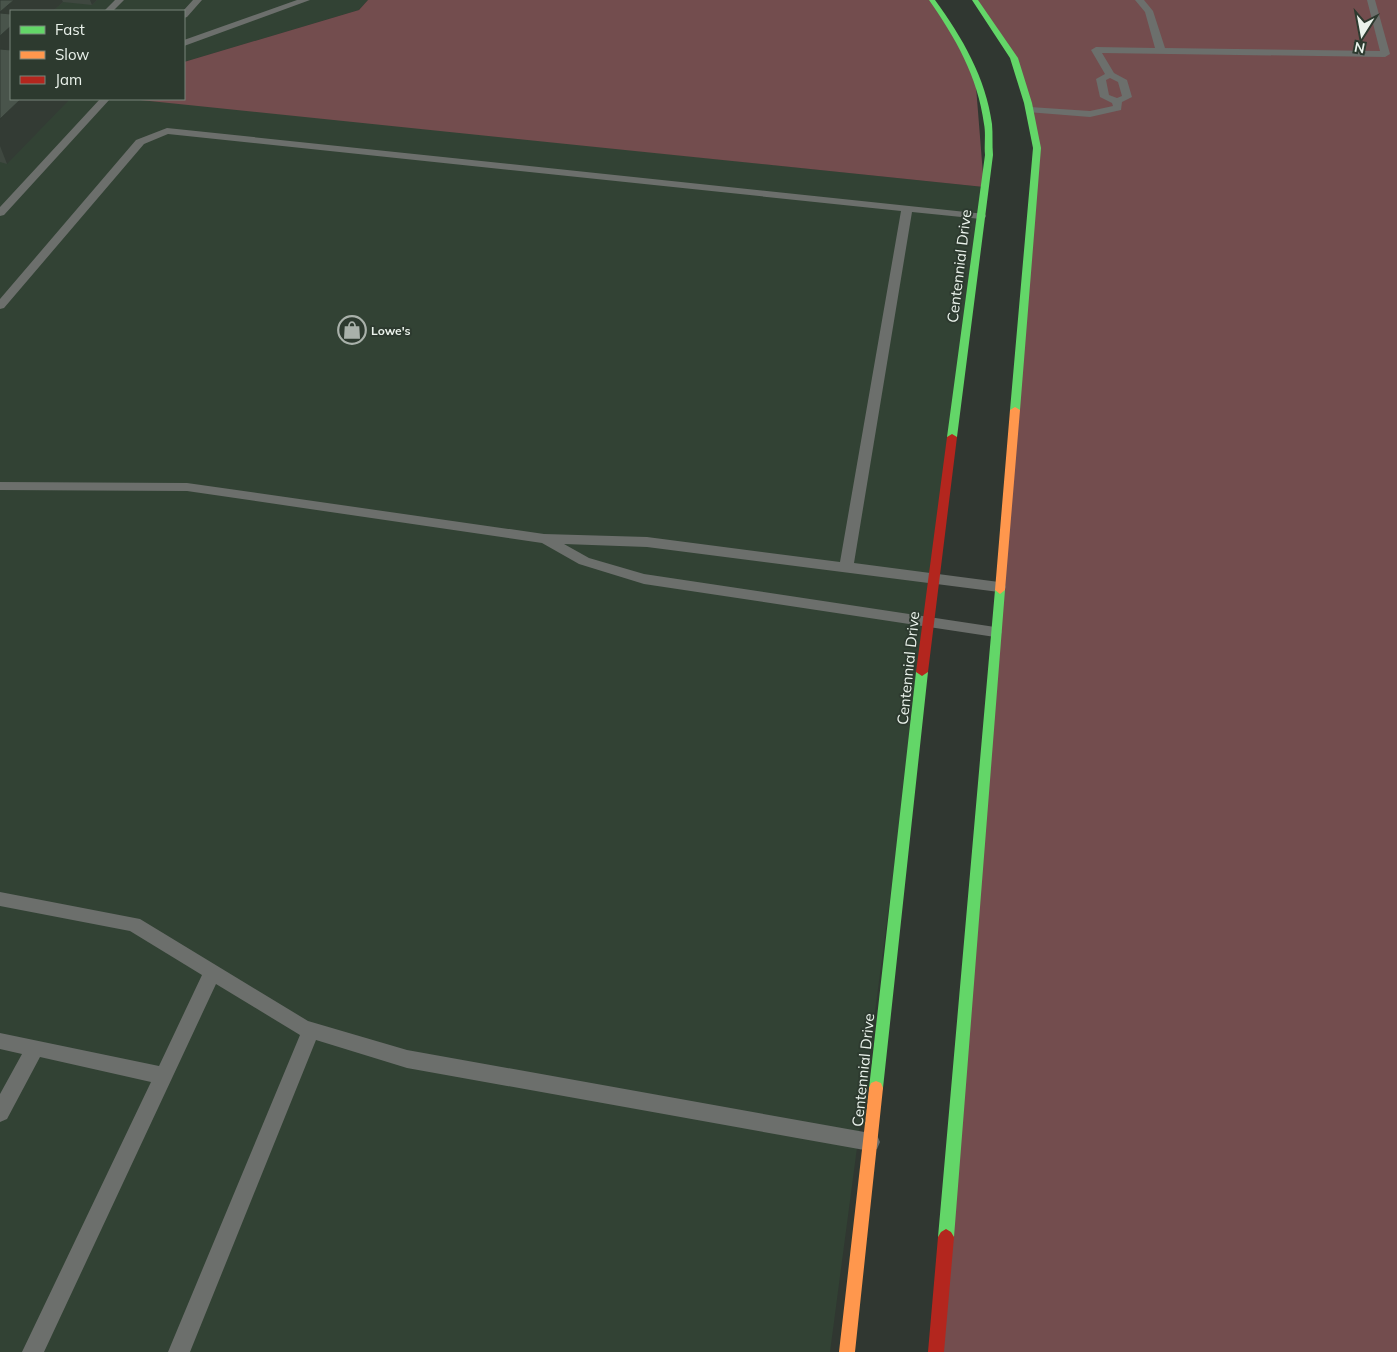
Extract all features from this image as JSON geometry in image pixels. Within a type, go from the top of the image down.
[{"type":"street","name":"Centennial Drive","points":[[847,1352],[928,622],[989,155],[987,120],[975,74],[960,43],[932,0]]},
{"type":"street","points":[[936,0],[952,10]]},
{"type":"street","points":[[936,1352],[1037,148],[1030,110],[1014,58],[975,0]]},
{"type":"street","points":[[1016,101],[1030,110]]},
{"type":"lane","points":[[109,10],[120,0]]},
{"type":"lane","points":[[185,14],[198,0]]},
{"type":"lane","points":[[185,43],[306,0]]},
{"type":"lane","points":[[1139,0],[1149,11],[1161,50]]},
{"type":"lane","points":[[1110,75],[1101,79],[1105,97],[1117,102],[1127,97],[1122,80],[1110,75],[1096,50],[1385,54],[1370,0]]},
{"type":"lane","points":[[0,213],[104,100]]},
{"type":"lane","points":[[1030,110],[1090,114],[1118,108],[1117,102]]},
{"type":"lane","points":[[0,306],[140,142],[167,131],[981,216]]},
{"type":"lane","points":[[846,567],[907,208]]},
{"type":"lane","points":[[0,486],[59,488],[142,485],[187,487],[544,539],[647,542],[999,587]]},
{"type":"lane","points":[[544,539],[584,562],[644,579],[995,632]]},
{"type":"lane","points":[[0,899],[134,924],[303,1028],[419,1062],[870,1142]]},
{"type":"lane","points":[[33,1352],[213,972]]},
{"type":"lane","points":[[179,1352],[311,1030]]},
{"type":"lane","points":[[0,1041],[164,1076]]},
{"type":"lane","points":[[0,1113],[35,1048]]},
{"type":"shaded area","points":[[0,0],[368,0],[359,10],[185,62],[185,10],[10,10],[10,100],[151,100],[984,187],[830,1352],[0,1352]]},
{"type":"shaded area","points":[[368,0],[932,0],[975,74],[984,187],[140,100],[185,100],[185,62],[359,10]]},
{"type":"shaded area","points":[[975,0],[1397,0],[1397,1352],[937,1352],[1037,148],[1014,58]]},
{"type":"building","points":[[0,0],[14,0],[0,12]]},
{"type":"building","points":[[0,13],[10,14],[10,27],[0,36]]},
{"type":"building","points":[[0,49],[10,50],[10,100],[20,100],[0,119]]},
{"type":"traffic: fast","points":[[932,0],[968,58],[981,90],[988,128],[989,155],[952,437]]},
{"type":"traffic: fast","points":[[975,0],[1014,58],[1028,103],[1037,148],[1015,410]]},
{"type":"traffic: fast","points":[[946,1237],[1000,590]]},
{"type":"traffic: fast","points":[[876,1088],[922,672]]},
{"type":"traffic: slow","points":[[1000,590],[1015,410]]},
{"type":"traffic: slow","points":[[847,1352],[876,1088]]},
{"type":"traffic: jam","points":[[922,672],[952,437]]},
{"type":"traffic: jam","points":[[936,1352],[946,1237]]},
{"type":"place","name":"Lowe's","points":[[352,330]]}]
